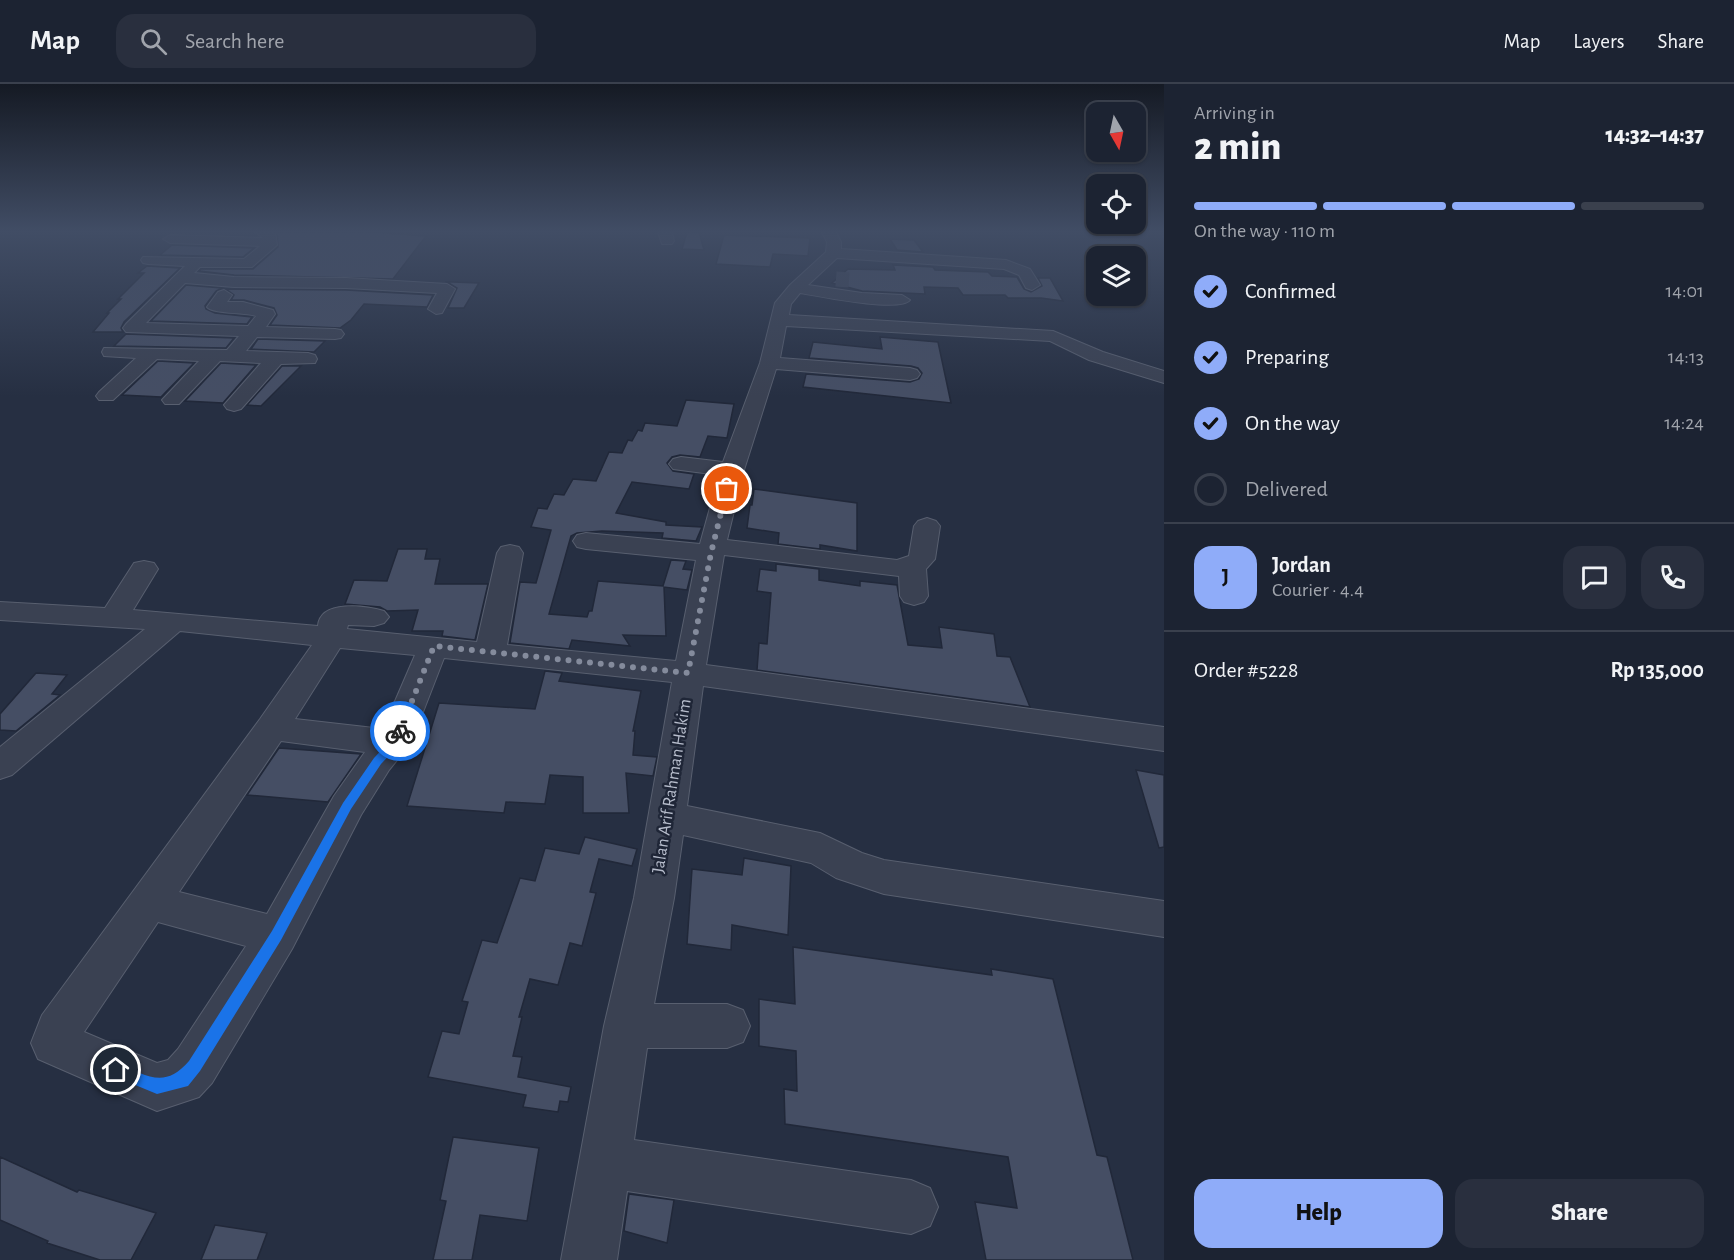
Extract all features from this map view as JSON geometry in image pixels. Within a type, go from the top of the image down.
[{"type":"street","points":[[171,287],[131,327],[334,334]]},
{"type":"street","points":[[172,400],[252,331],[267,314],[243,307],[215,307],[219,288],[247,287]]},
{"type":"street","points":[[362,300],[376,287]]},
{"type":"street","points":[[410,287],[447,289],[436,309]]},
{"type":"street","name":"Jalan Arif Rahman Hakim","points":[[589,1260],[627,1026],[654,898],[688,673],[712,550],[732,470],[769,363],[807,287]]},
{"type":"street","points":[[844,287],[862,298],[902,300]]},
{"type":"street","points":[[877,287],[1053,336],[1096,356],[1164,377]]},
{"type":"street","points":[[883,287],[1055,330],[1107,353],[1164,371]]},
{"type":"street","points":[[243,307],[253,299],[274,300]]},
{"type":"street","points":[[309,333],[324,314]]},
{"type":"street","points":[[111,352],[308,359]]},
{"type":"street","points":[[106,396],[153,353]]},
{"type":"street","points":[[234,405],[276,358]]},
{"type":"street","points":[[769,363],[910,374]]},
{"type":"street","points":[[681,464],[732,470]]},
{"type":"street","points":[[586,541],[879,566],[912,566],[924,554],[927,526]]},
{"type":"street","points":[[490,652],[510,553]]},
{"type":"street","points":[[912,566],[914,596]]},
{"type":"street","points":[[113,618],[144,570]]},
{"type":"street","points":[[0,611],[173,621],[688,673],[1164,740]]},
{"type":"street","points":[[374,617],[342,616],[333,621],[332,637],[272,728],[58,1031],[54,1043],[157,1087],[182,1080],[195,1066],[277,936],[347,806],[377,761],[394,743],[434,646]]},
{"type":"street","points":[[0,766],[173,621]]},
{"type":"street","points":[[272,728],[394,743]]},
{"type":"street","points":[[666,816],[820,849],[850,866],[884,876],[1164,919]]},
{"type":"street","points":[[149,902],[277,936]]},
{"type":"street","points":[[627,1026],[727,1026]]},
{"type":"street","points":[[606,1162],[911,1207]]},
{"type":"building","points":[[130,287],[160,287],[124,322],[121,328],[123,332],[93,332],[121,299],[118,299]]},
{"type":"building","points":[[184,287],[222,288],[216,291],[205,306],[206,309],[215,313],[252,317],[247,324],[151,321]]},
{"type":"building","points":[[455,287],[477,287],[464,308],[448,308],[457,288]]},
{"type":"building","points":[[847,287],[1023,287],[1031,292],[1040,287],[1055,287],[1063,301],[1008,298],[1005,295],[963,295],[958,288],[924,287],[925,294],[862,291]]},
{"type":"building","points":[[226,289],[346,290],[433,295],[427,307],[364,304],[351,320],[340,328],[270,325],[277,315],[274,308],[244,300],[231,300],[234,295]]},
{"type":"building","points":[[126,334],[234,338],[226,348],[114,346]]},
{"type":"building","points":[[880,337],[938,342],[951,403],[803,387],[806,374],[910,382],[919,379],[922,373],[918,368],[911,366],[809,358],[813,342],[882,349]]},
{"type":"building","points":[[258,339],[325,341],[314,352],[251,349]]},
{"type":"building","points":[[158,361],[194,363],[161,397],[122,395]]},
{"type":"building","points":[[221,363],[256,365],[223,403],[185,401]]},
{"type":"building","points":[[282,366],[301,366],[261,406],[247,405]]},
{"type":"building","points":[[686,400],[734,404],[727,438],[708,436],[700,457],[680,455],[672,457],[667,463],[673,471],[694,474],[689,489],[632,482],[616,513],[666,522],[666,525],[702,527],[696,541],[662,538],[663,533],[602,531],[577,533],[571,536],[549,614],[587,617],[589,611],[592,611],[598,581],[663,586],[671,560],[686,561],[683,569],[692,570],[687,590],[664,587],[666,636],[623,635],[630,646],[572,640],[569,649],[510,643],[520,582],[536,583],[551,530],[531,527],[538,508],[547,509],[554,494],[564,495],[573,479],[596,481],[609,452],[622,453],[628,440],[632,441],[638,430],[642,431],[645,423],[677,426]]},
{"type":"building","points":[[754,489],[857,503],[857,551],[820,545],[820,549],[778,544],[779,533],[747,528]]},
{"type":"building","points":[[398,549],[427,549],[425,559],[440,559],[435,584],[488,584],[475,640],[442,636],[443,631],[412,631],[418,610],[387,611],[380,607],[345,604],[354,580],[387,581]]},
{"type":"building","points":[[776,564],[819,569],[819,580],[860,586],[860,581],[897,585],[908,645],[942,648],[939,627],[994,634],[997,656],[1010,657],[1030,707],[757,670],[759,643],[767,644],[771,593],[757,591],[760,569],[776,571]]},
{"type":"building","points":[[545,671],[562,673],[559,681],[641,691],[633,731],[635,731],[633,755],[657,757],[653,776],[626,773],[629,813],[583,813],[583,777],[550,775],[545,804],[506,802],[504,813],[407,806],[439,703],[535,709]]},
{"type":"building","points":[[36,673],[67,675],[52,694],[60,695],[16,731],[0,730],[0,714]]},
{"type":"building","points":[[279,748],[361,754],[328,802],[247,795]]},
{"type":"building","points":[[1136,770],[1164,775],[1164,847],[1159,848]]},
{"type":"building","points":[[585,837],[637,849],[632,866],[599,859],[590,892],[596,893],[582,946],[570,943],[558,985],[530,979],[519,1017],[522,1017],[513,1056],[522,1057],[518,1077],[571,1087],[568,1102],[560,1101],[558,1112],[523,1107],[526,1095],[428,1077],[442,1031],[459,1034],[468,1002],[462,1001],[482,940],[497,943],[520,878],[535,881],[545,848],[579,854]]},
{"type":"building","points":[[744,858],[791,866],[788,935],[732,925],[731,950],[687,944],[692,869],[742,875]]},
{"type":"building","points":[[793,947],[992,975],[991,969],[1053,979],[1097,1155],[1107,1157],[1133,1260],[986,1260],[975,1202],[1017,1208],[1008,1157],[785,1124],[784,1089],[797,1091],[796,1051],[759,1046],[759,999],[795,1004]]},
{"type":"building","points":[[453,1137],[539,1148],[527,1221],[480,1215],[472,1260],[433,1260],[446,1201],[440,1200]]},
{"type":"building","points":[[0,1157],[77,1192],[79,1190],[156,1213],[131,1260],[100,1260],[47,1243],[48,1241],[0,1220]]},
{"type":"building","points":[[629,1194],[674,1200],[667,1243],[624,1231]]},
{"type":"building","points":[[215,1225],[267,1233],[257,1260],[201,1260]]},
{"type":"way so far","points":[[400,731],[434,646],[688,673],[711,553],[727,489]]},
{"type":"route","points":[[116,1070],[157,1087],[172,1085],[182,1080],[195,1066],[277,936],[347,806],[377,761],[394,743],[400,731]]}]
